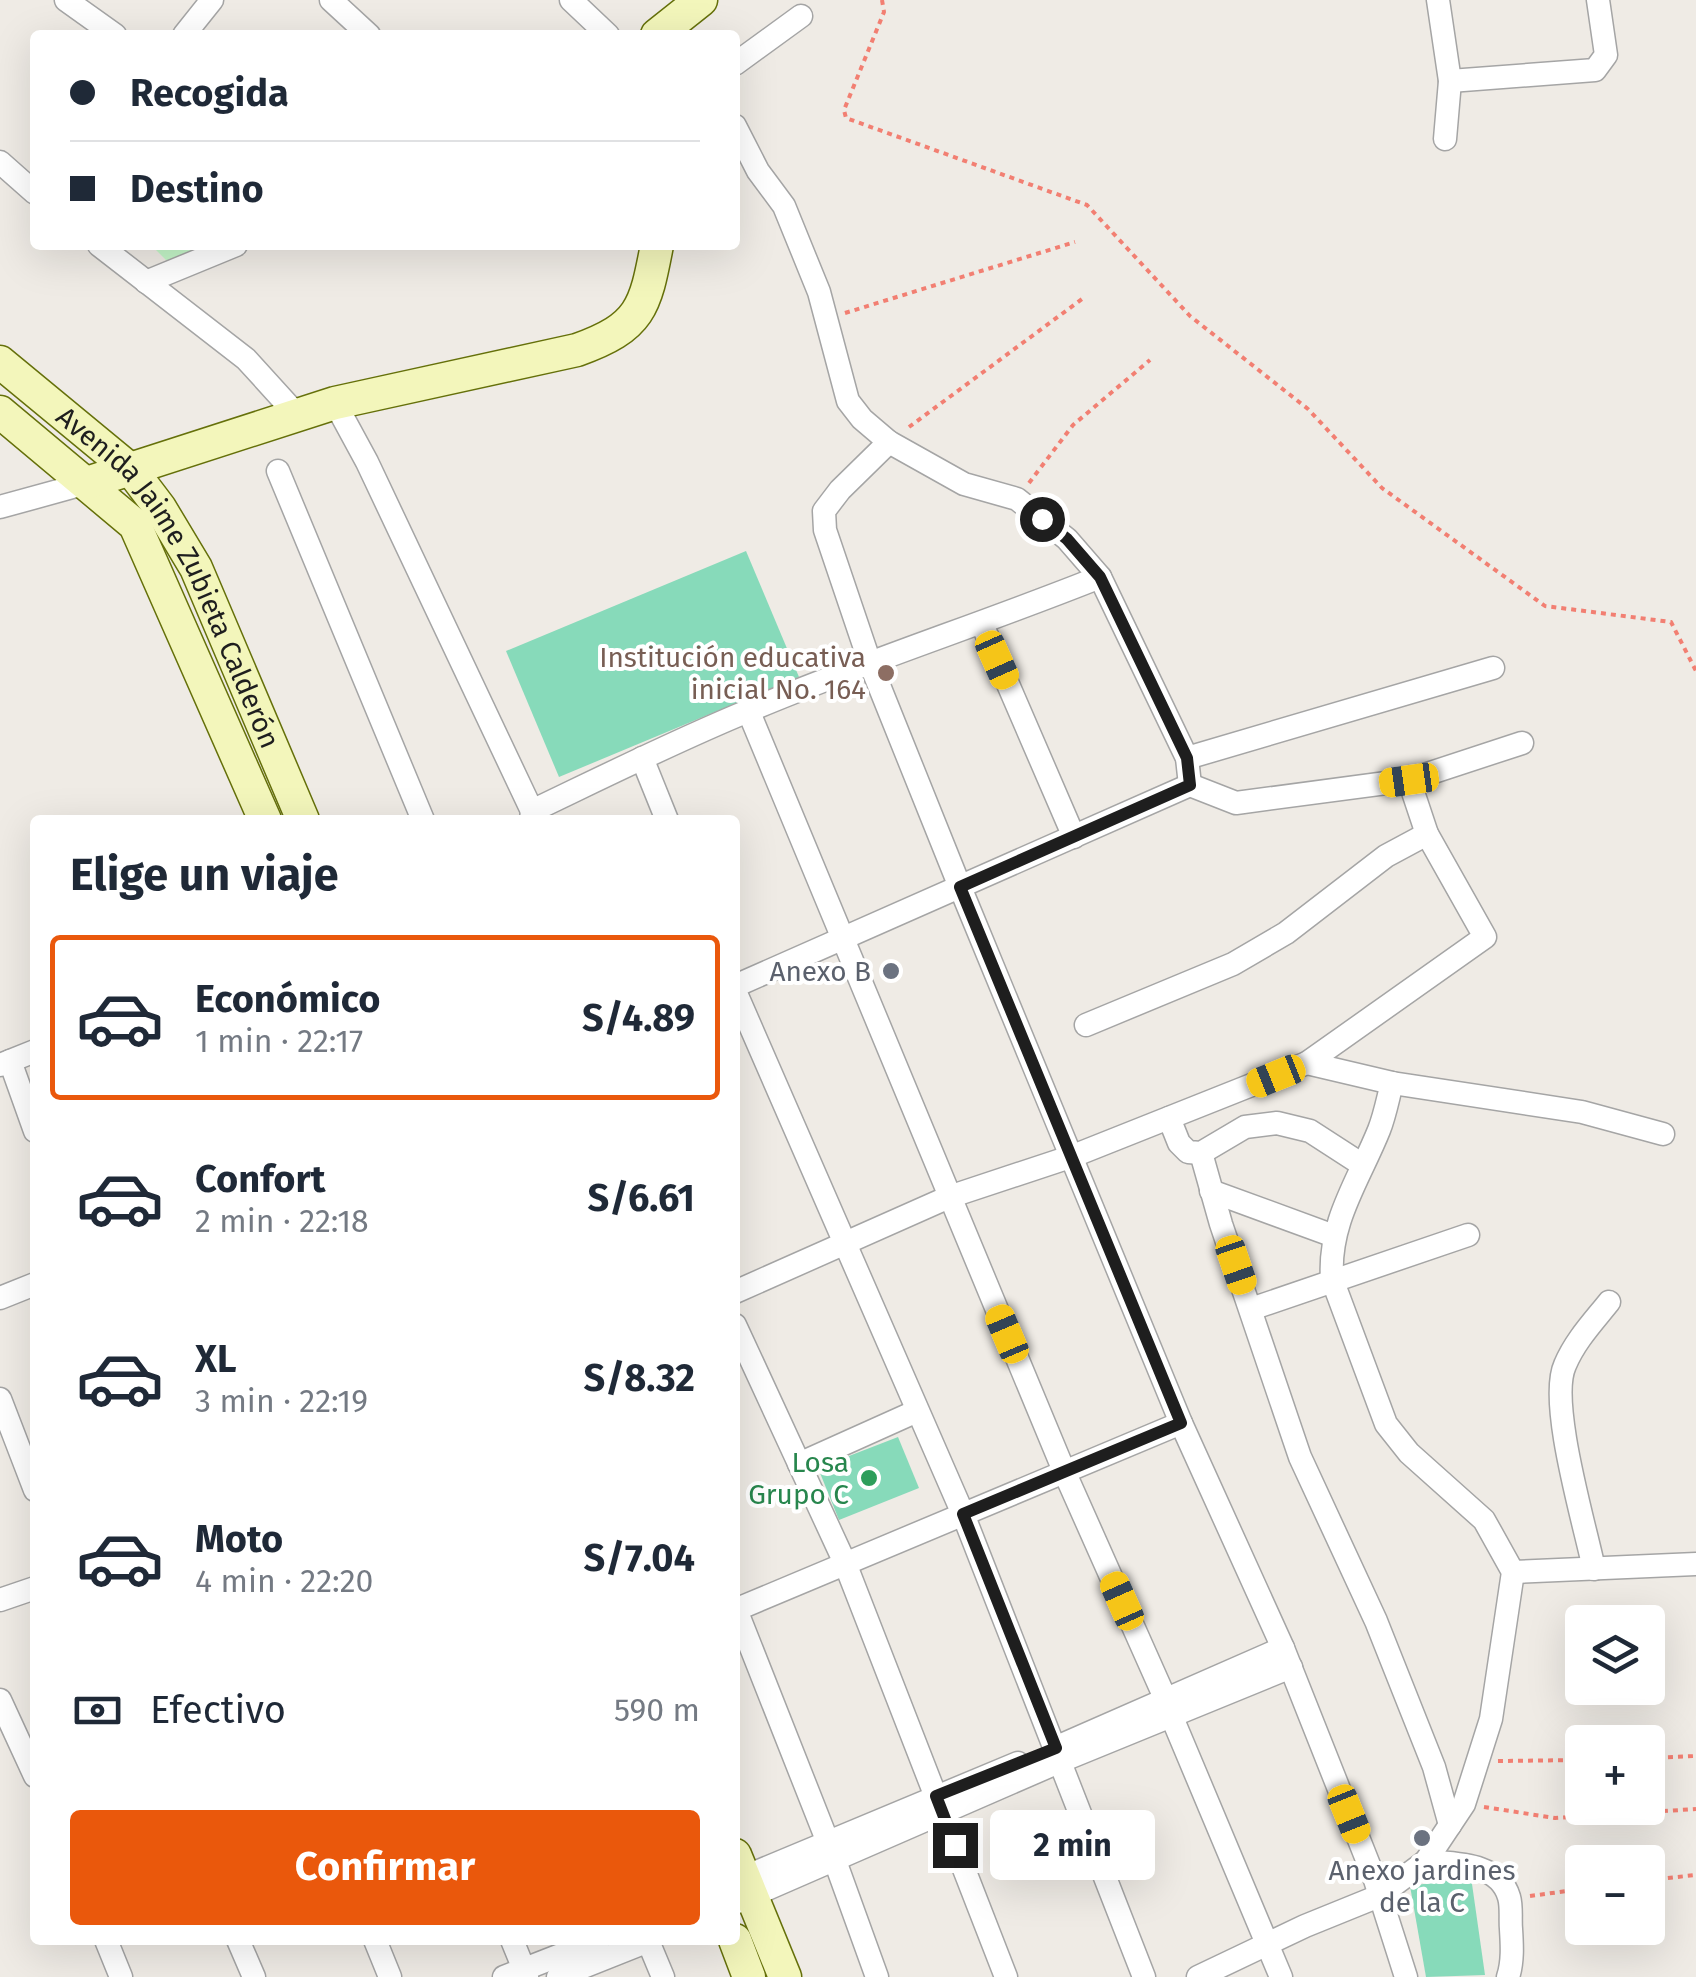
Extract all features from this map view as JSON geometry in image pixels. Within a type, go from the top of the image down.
[{"type":"street","points":[[66,0],[109,30]]},
{"type":"street","points":[[188,30],[212,0]]},
{"type":"street","points":[[332,0],[364,30]]},
{"type":"street","points":[[571,0],[603,30]]},
{"type":"street","points":[[662,30],[701,0]]},
{"type":"street","points":[[1438,0],[1450,81],[1445,139]]},
{"type":"street","points":[[1450,81],[1595,70],[1606,55],[1598,0]]},
{"type":"street","points":[[740,60],[801,16]]},
{"type":"street","points":[[740,136],[758,171],[784,206],[826,318],[848,401],[889,442],[964,484],[1017,499],[1067,539],[1100,577],[1187,758],[1190,785]]},
{"type":"street","points":[[0,162],[30,189]]},
{"type":"street","points":[[105,250],[246,359],[296,414]]},
{"type":"street","points":[[146,282],[224,250]]},
{"type":"street","points":[[0,508],[132,471],[335,403],[577,350],[598,342],[637,315],[656,250]]},
{"type":"street","name":"Avenida Jaime Zubieta Calderón","points":[[0,362],[132,471],[160,508],[196,568],[302,815]]},
{"type":"street","points":[[335,403],[367,462],[532,815],[642,758],[748,710],[1100,577]]},
{"type":"street","name":"Avenida Jaime Zubieta Calderón","points":[[0,412],[135,525],[263,815]]},
{"type":"street","points":[[889,442],[840,490],[824,512],[825,530],[870,663],[960,887],[1181,1423],[1287,1657],[1406,1977]]},
{"type":"street","points":[[278,472],[421,815]]},
{"type":"street","points":[[982,624],[1074,837]]},
{"type":"street","points":[[1187,758],[1494,668]]},
{"type":"street","points":[[748,710],[1064,1471],[1281,1977]]},
{"type":"street","points":[[740,987],[843,936],[1190,785],[1236,803],[1409,780],[1522,742]]},
{"type":"street","points":[[642,758],[664,815]]},
{"type":"street","points":[[740,1290],[950,1198],[1073,1156],[1307,1064],[1485,937],[1428,834],[1409,780]]},
{"type":"street","points":[[1086,1026],[1233,964],[1286,933],[1386,856],[1428,834]]},
{"type":"street","points":[[740,1001],[963,1514],[1144,1977]]},
{"type":"street","points":[[30,1053],[5,1063],[30,1119]]},
{"type":"street","points":[[1307,1064],[1392,1083],[1582,1112],[1663,1134]]},
{"type":"street","points":[[1198,1977],[1379,1896],[1426,1861],[1464,1804],[1491,1719],[1513,1572],[1484,1520],[1409,1454],[1386,1424],[1332,1280],[1334,1236],[1361,1164],[1380,1129],[1392,1083]]},
{"type":"street","points":[[1169,1118],[1188,1152],[1201,1153],[1245,1127],[1277,1123],[1310,1132],[1361,1164]]},
{"type":"street","points":[[1201,1153],[1300,1457],[1376,1622],[1434,1767],[1450,1825]]},
{"type":"street","points":[[1211,1191],[1334,1236]]},
{"type":"street","points":[[1251,1308],[1468,1235]]},
{"type":"street","points":[[0,1298],[30,1286]]},
{"type":"street","points":[[1594,1569],[1558,1399],[1563,1368],[1577,1342],[1609,1302]]},
{"type":"street","points":[[740,1336],[845,1563],[1006,1977]]},
{"type":"street","points":[[0,1400],[30,1477]]},
{"type":"street","points":[[800,1464],[918,1411]]},
{"type":"street","points":[[740,1607],[1181,1423]]},
{"type":"street","points":[[1513,1572],[1696,1564]]},
{"type":"street","points":[[0,1600],[30,1590]]},
{"type":"street","points":[[740,1622],[831,1849],[877,1977]]},
{"type":"street","points":[[785,1977],[740,1882],[831,1849],[1287,1657]]},
{"type":"street","points":[[0,1700],[30,1765]]},
{"type":"street","points":[[1426,1861],[1475,1867],[1492,1874],[1504,1886],[1510,1899],[1512,1952],[1508,1977]]},
{"type":"street","points":[[108,1945],[120,1977]]},
{"type":"street","points":[[240,1945],[254,1977]]},
{"type":"street","points":[[377,1945],[390,1977]]},
{"type":"street","points":[[513,1945],[518,1974],[587,1945]]},
{"type":"street","points":[[558,1977],[640,1945]]},
{"type":"street","points":[[651,1945],[663,1977]]},
{"type":"street","points":[[737,1945],[749,1977]]},
{"type":"path","points":[[882,0],[884,12],[844,110],[846,118],[1087,205],[1190,316],[1308,409],[1382,488],[1545,606],[1671,622],[1696,671]]},
{"type":"path","points":[[826,318],[1076,242]]},
{"type":"path","points":[[889,442],[1082,298]]},
{"type":"path","points":[[1017,499],[1073,425],[1150,360]]},
{"type":"path","points":[[1665,1757],[1696,1756]]},
{"type":"path","points":[[1478,1761],[1565,1760]]},
{"type":"path","points":[[1464,1804],[1555,1818],[1696,1809]]},
{"type":"path","points":[[1665,1879],[1696,1876]]},
{"type":"path","points":[[1510,1899],[1565,1891]]},
{"type":"green space","points":[[156,250],[201,250],[172,266]]},
{"type":"green space","points":[[746,551],[799,677],[559,777],[506,651]]},
{"type":"green space","name":"Losa Grupo C","points":[[898,1437],[919,1488],[839,1520],[818,1468]]},
{"type":"green space","points":[[1471,1877],[1485,1975],[1426,1977],[1410,1886]]},
{"type":"place","name":"Institución educativa inicial No. 164","points":[[886,673]]},
{"type":"place","name":"Anexo B","points":[[891,971]]},
{"type":"place","name":"Losa Grupo C","points":[[869,1478]]},
{"type":"place","name":"Anexo jardines de la C","points":[[1422,1838]]},
{"type":"route","points":[[955,1845],[936,1796],[1056,1748],[963,1514],[1181,1423],[960,887],[1190,785],[1187,758],[1100,577],[1067,539],[1042,519]]}]
